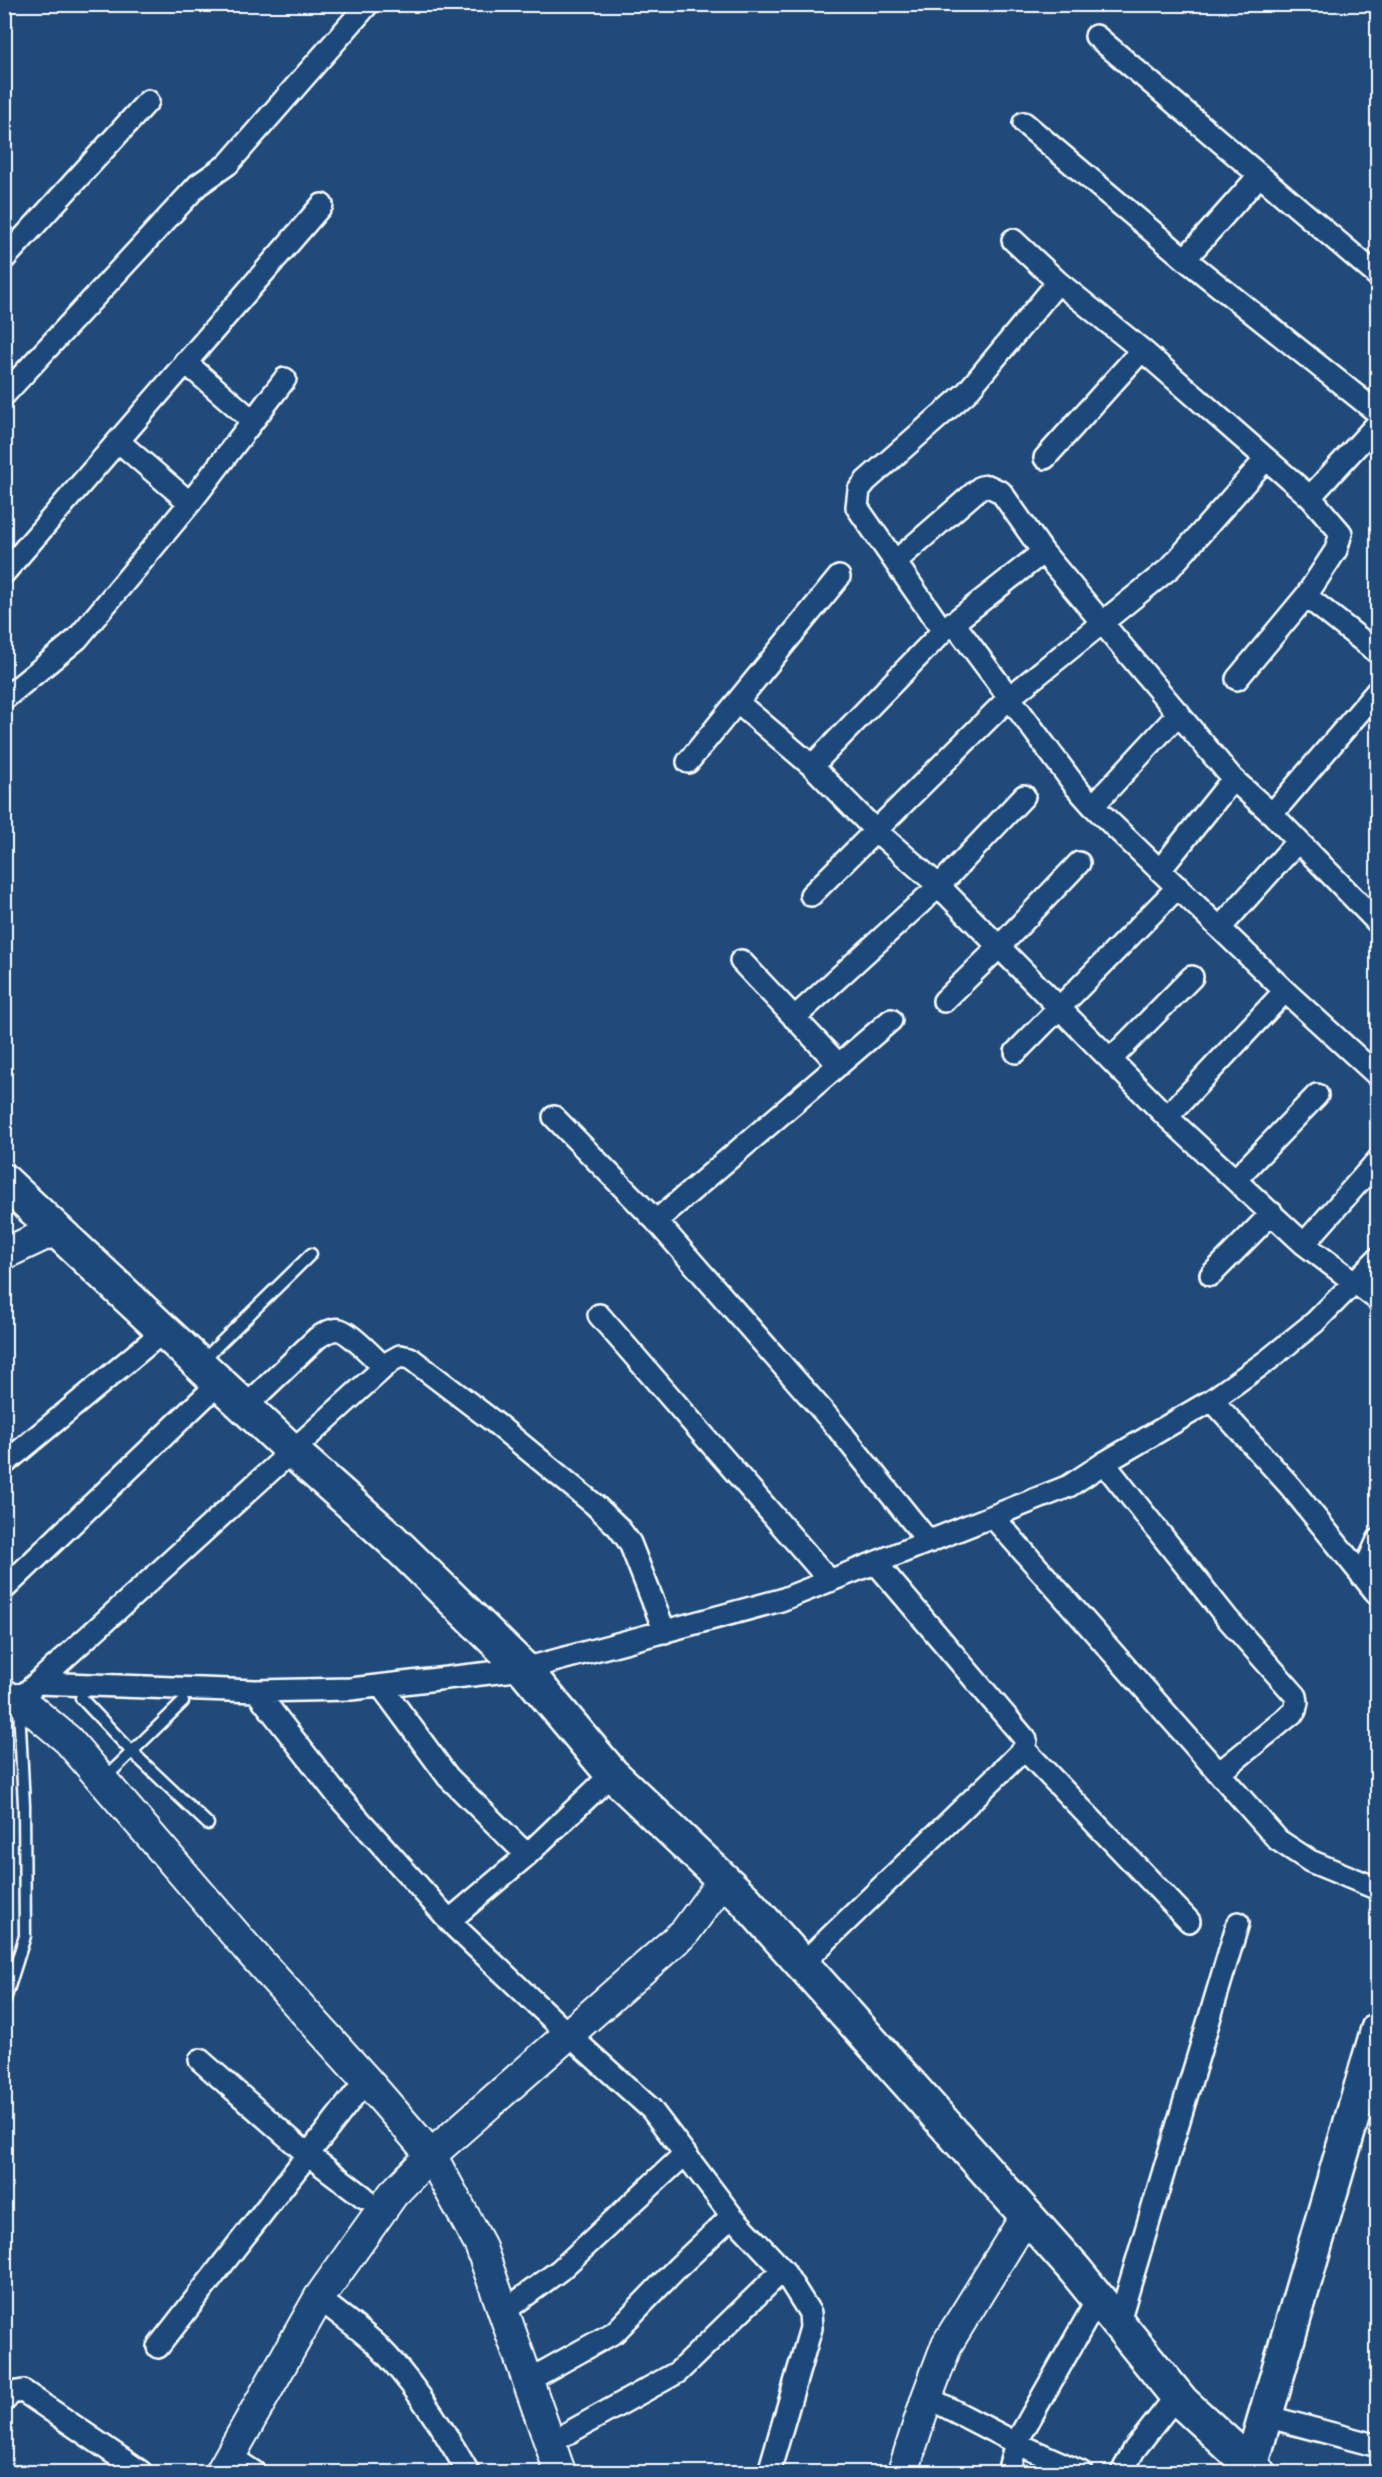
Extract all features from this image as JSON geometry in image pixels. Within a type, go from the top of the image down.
[{"type":"highway","points":[[4,1181],[291,1450],[390,1538],[524,1669],[612,1774],[724,1879],[802,1964],[1109,2309],[1182,2402],[1256,2471],[1323,2246],[1377,2036]]},
{"type":"highway","points":[[1323,2246],[1377,2091]]},
{"type":"street","points":[[4,395],[198,184],[228,164],[368,4]]},
{"type":"street","points":[[1096,36],[1377,276]]},
{"type":"street","points":[[4,259],[148,101]]},
{"type":"street","points":[[1024,123],[1185,259],[1377,413]]},
{"type":"street","points":[[1185,259],[1260,176]]},
{"type":"street","points":[[4,573],[322,205]]},
{"type":"street","points":[[1013,240],[1058,282],[1142,350],[1310,497],[1341,533],[1336,550],[1306,596],[1237,679]]},
{"type":"street","points":[[1058,282],[967,392],[866,482],[859,490],[857,507],[896,561],[948,627],[1009,698],[1076,788],[1093,807],[1377,1076]]},
{"type":"street","points":[[1046,458],[1142,350]]},
{"type":"street","points":[[185,362],[253,421]]},
{"type":"street","points":[[4,699],[77,639],[190,502],[285,379]]},
{"type":"street","points":[[1310,497],[1377,423]]},
{"type":"street","points":[[118,441],[190,502]]},
{"type":"street","points":[[811,895],[1009,698],[1170,568],[1266,459]]},
{"type":"street","points":[[896,561],[981,487],[988,486],[1000,492],[1043,552],[1233,779],[1272,814],[1375,916]]},
{"type":"street","points":[[812,766],[948,627],[1043,552]]},
{"type":"street","points":[[688,762],[839,577]]},
{"type":"street","points":[[1306,596],[1377,654]]},
{"type":"street","points":[[1272,814],[1377,690]]},
{"type":"street","points":[[737,702],[812,766],[875,830],[939,886],[1167,1117],[1304,1244],[1377,1300]]},
{"type":"street","points":[[1093,807],[1179,713]]},
{"type":"street","points":[[1160,870],[1233,779]]},
{"type":"street","points":[[794,1018],[939,886],[1024,796]]},
{"type":"street","points":[[1220,928],[1298,841]]},
{"type":"street","points":[[944,1001],[1079,863]]},
{"type":"street","points":[[1016,1052],[1178,886]]},
{"type":"street","points":[[741,962],[839,1065]]},
{"type":"street","points":[[1111,1059],[1192,977]]},
{"type":"street","points":[[1167,1117],[1285,991]]},
{"type":"street","points":[[656,1221],[891,1020]]},
{"type":"street","points":[[1236,1179],[1317,1095]]},
{"type":"street","points":[[554,1117],[656,1221],[835,1425],[929,1542]]},
{"type":"street","points":[[1304,1244],[1377,1160]]},
{"type":"street","points":[[1210,1275],[1272,1213]]},
{"type":"street","points":[[4,1254],[57,1229]]},
{"type":"street","points":[[20,1690],[256,1691],[381,1686],[524,1669],[781,1600],[1069,1486],[1212,1400],[1268,1360],[1307,1328],[1377,1258]]},
{"type":"street","points":[[599,1315],[830,1581]]},
{"type":"street","points":[[4,1464],[165,1330]]},
{"type":"street","points":[[245,1407],[317,1338],[329,1331],[339,1330],[346,1334],[384,1367]]},
{"type":"street","points":[[20,1690],[384,1367],[400,1356],[410,1358],[494,1422],[607,1516],[630,1543],[665,1632]]},
{"type":"street","points":[[4,1589],[209,1373]]},
{"type":"street","points":[[1212,1400],[1290,1486],[1377,1595]]},
{"type":"street","points":[[1104,1463],[1227,1618],[1296,1696],[1295,1712],[1219,1773]]},
{"type":"street","points":[[993,1517],[1278,1840],[1310,1861],[1377,1889]]},
{"type":"street","points":[[1362,1576],[1377,1540]]},
{"type":"street","points":[[802,1964],[1024,1749],[1026,1740],[876,1563]]},
{"type":"street","points":[[381,1686],[448,1777],[527,1855]]},
{"type":"street","points":[[20,1690],[103,1779],[247,1948],[431,2155],[480,2246],[561,2472]]},
{"type":"street","points":[[256,1691],[338,1796],[449,1921],[651,2109],[732,2216],[783,2270],[810,2313],[811,2328],[769,2472]]},
{"type":"street","points":[[1024,1749],[1189,1921]]},
{"type":"street","points":[[449,1921],[527,1855],[612,1774]]},
{"type":"street","points":[[235,2467],[319,2298],[393,2194],[431,2155],[685,1932],[724,1879]]},
{"type":"street","points":[[1008,2472],[1016,2443],[1109,2309],[1238,1923]]},
{"type":"street","points":[[200,2060],[307,2154],[364,2197]]},
{"type":"street","points":[[158,2346],[366,2080]]},
{"type":"street","points":[[503,2312],[560,2270],[685,2154]]},
{"type":"street","points":[[529,2380],[615,2332],[732,2216]]},
{"type":"street","points":[[903,2472],[947,2344],[1026,2216]]},
{"type":"street","points":[[550,2443],[678,2372],[783,2270]]},
{"type":"street","points":[[319,2298],[383,2353],[448,2437],[468,2472]]},
{"type":"street","points":[[4,2401],[11,2393],[23,2391],[141,2472]]},
{"type":"street","points":[[1122,2472],[1134,2450],[1178,2394]]},
{"type":"street","points":[[927,2397],[1016,2443],[1081,2472]]},
{"type":"street","points":[[1273,2418],[1377,2446]]},
{"type":"lane","points":[[209,1373],[311,1254]]},
{"type":"lane","points":[[4,2003],[25,1936],[20,1690]]},
{"type":"lane","points":[[81,1698],[132,1752],[208,1824]]},
{"type":"lane","points":[[103,1779],[183,1702]]}]
